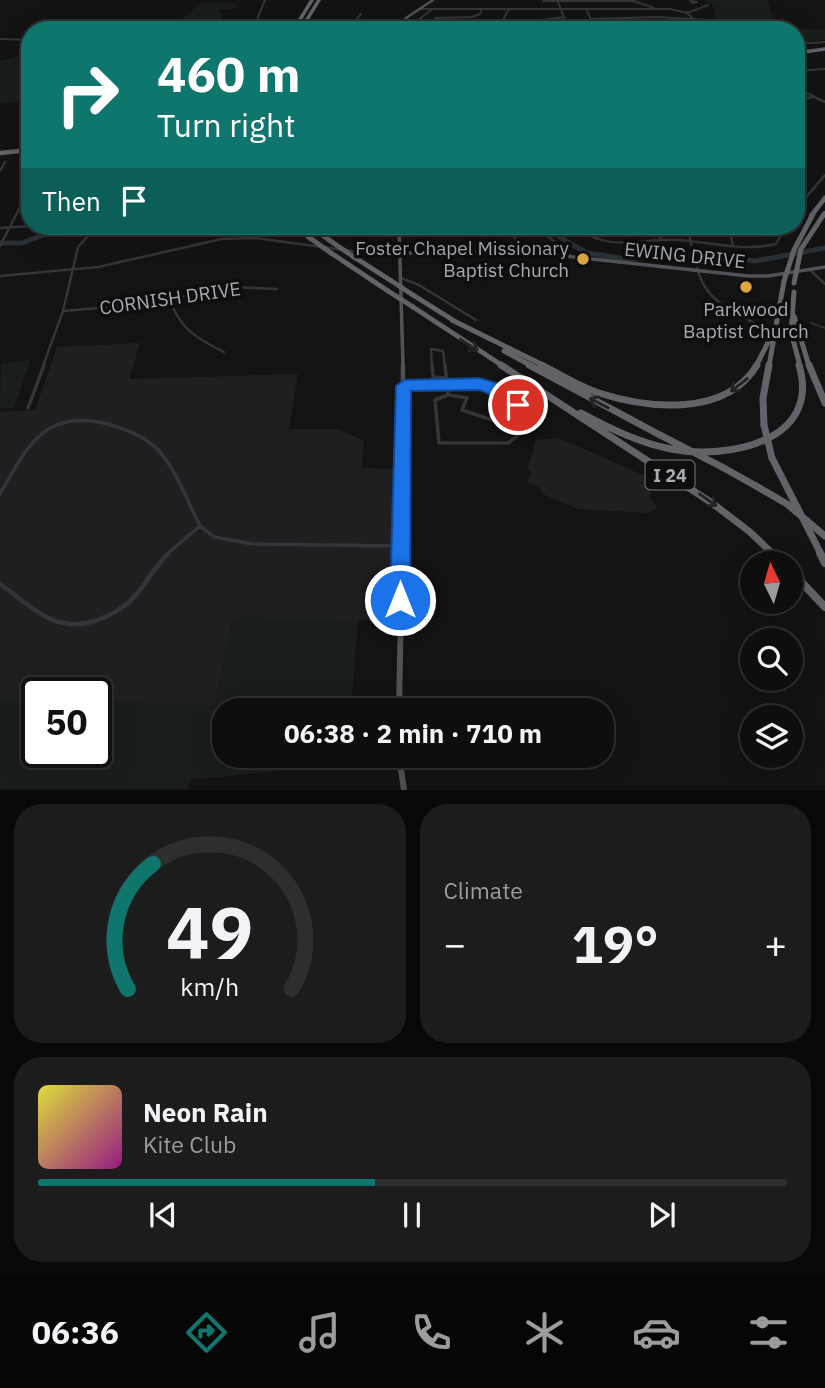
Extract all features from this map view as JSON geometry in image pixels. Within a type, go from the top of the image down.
[{"type":"highway","points":[[298,21],[312,0]]},
{"type":"highway","points":[[306,21],[320,0]]},
{"type":"highway","points":[[805,51],[824,48]]},
{"type":"highway","points":[[805,51],[824,48]]},
{"type":"highway","points":[[0,152],[21,151]]},
{"type":"highway","points":[[805,229],[825,198]]},
{"type":"highway","points":[[548,396],[624,435],[671,449],[718,452],[764,441],[788,424],[800,406],[803,381],[791,335],[797,249],[825,213]]},
{"type":"highway","name":"I 24","points":[[307,235],[712,503],[770,551]]},
{"type":"highway","name":"I 24","points":[[322,235],[526,365],[722,467],[787,504],[825,536]]},
{"type":"highway","points":[[803,235],[784,281],[764,398],[764,425],[772,458],[825,563]]},
{"type":"highway","points":[[794,292],[798,336],[825,403]]},
{"type":"highway","points":[[452,320],[596,392],[617,399],[657,404],[683,404],[712,399],[741,386],[759,363],[775,329]]},
{"type":"highway","points":[[803,584],[825,607]]},
{"type":"main road","points":[[404,21],[433,0]]},
{"type":"main road","points":[[399,235],[404,386],[399,698]]},
{"type":"main road","name":"EWING DRIVE","points":[[400,253],[518,253],[699,272],[768,276],[825,267]]},
{"type":"main road","points":[[401,768],[404,789]]},
{"type":"street","points":[[256,21],[265,0]]},
{"type":"street","points":[[558,0],[566,21]]},
{"type":"street","points":[[543,1],[638,1],[656,9]]},
{"type":"street","points":[[421,9],[656,9],[687,13],[708,5]]},
{"type":"street","points":[[435,18],[472,17],[480,14],[482,9]]},
{"type":"street","points":[[502,21],[509,9]]},
{"type":"street","points":[[586,9],[591,19],[657,17],[708,20]]},
{"type":"street","points":[[417,21],[431,10]]},
{"type":"street","points":[[687,13],[695,20]]},
{"type":"street","points":[[356,21],[361,14]]},
{"type":"street","points":[[472,17],[476,20]]},
{"type":"street","points":[[502,21],[564,17]]},
{"type":"street","points":[[0,39],[21,40]]},
{"type":"street","points":[[805,43],[825,41]]},
{"type":"street","points":[[805,70],[825,69]]},
{"type":"street","points":[[805,92],[825,102]]},
{"type":"street","points":[[805,98],[814,97]]},
{"type":"street","points":[[1,168],[5,162]]},
{"type":"street","points":[[805,199],[825,175]]},
{"type":"street","points":[[0,246],[21,205]]},
{"type":"street","points":[[0,228],[21,227]]},
{"type":"street","points":[[28,408],[63,311],[80,243],[89,235]]},
{"type":"street","points":[[514,235],[518,253]]},
{"type":"street","points":[[546,235],[572,257]]},
{"type":"street","points":[[587,235],[618,243],[640,244],[662,240],[756,248],[776,244],[781,235]]},
{"type":"street","points":[[658,235],[662,240]]},
{"type":"street","points":[[690,235],[700,282],[713,299],[755,323]]},
{"type":"street","points":[[731,235],[733,246]]},
{"type":"street","name":"EWING DRIVE","points":[[0,276],[74,271],[222,239],[255,238],[352,251],[400,253]]},
{"type":"street","points":[[810,270],[825,284]]},
{"type":"street","points":[[401,278],[418,285],[476,320]]},
{"type":"street","name":"CORNISH DRIVE","points":[[63,311],[127,306],[229,287],[277,289]]},
{"type":"street","points":[[170,299],[179,325],[224,352]]},
{"type":"street","points":[[446,378],[433,377],[431,349],[443,351],[448,395]]},
{"type":"street","points":[[404,386],[479,384],[505,394],[536,421],[523,430],[515,441],[508,443],[439,443],[435,400],[448,395],[467,398],[463,410],[523,430]]},
{"type":"street","points":[[0,494],[29,442],[41,432],[60,422],[94,418],[128,430],[157,448],[178,478],[200,526],[214,537],[254,544],[400,546]]},
{"type":"street","points":[[0,584],[48,619],[68,626],[85,624],[106,617],[132,600],[164,557],[200,526]]},
{"type":"shaded area","points":[[705,0],[767,0],[775,21],[716,21],[713,6]]},
{"type":"shaded area","points":[[200,3],[235,3],[239,8],[217,10],[223,14],[221,21],[180,21]]},
{"type":"shaded area","points":[[805,29],[825,30],[825,40],[805,41]]},
{"type":"shaded area","points":[[21,55],[21,102],[0,103],[0,61]]},
{"type":"shaded area","points":[[140,343],[129,379],[298,374],[289,429],[339,429],[364,441],[362,468],[399,469],[394,621],[233,618],[217,698],[212,698],[212,706],[112,703],[112,677],[21,677],[21,700],[0,699],[0,412],[35,410],[57,347]]},
{"type":"shaded area","points":[[30,360],[14,408],[0,409],[1,364]]},
{"type":"shaded area","points":[[559,438],[654,480],[649,497],[658,508],[647,513],[578,509],[545,495],[538,487],[527,482],[531,471],[527,470],[536,440]]},
{"type":"shaded area","points":[[233,618],[358,620],[352,698],[217,698]]},
{"type":"shaded area","points":[[0,699],[21,700],[21,768],[112,768],[112,703],[212,706],[212,768],[307,768],[190,780],[187,789],[0,789]]},
{"type":"waterway","points":[[0,243],[22,243],[43,235]]},
{"type":"waterway","points":[[558,235],[587,253],[626,259],[688,256],[756,261],[825,248]]},
{"type":"waterway","points":[[811,323],[825,328]]},
{"type":"place","name":"Foster Chapel Missionary Baptist Church","points":[[583,259]]},
{"type":"place","name":"Parkwood Baptist Church","points":[[746,287]]},
{"type":"route","points":[[400,600],[404,386],[479,384],[492,387],[518,405]]}]
